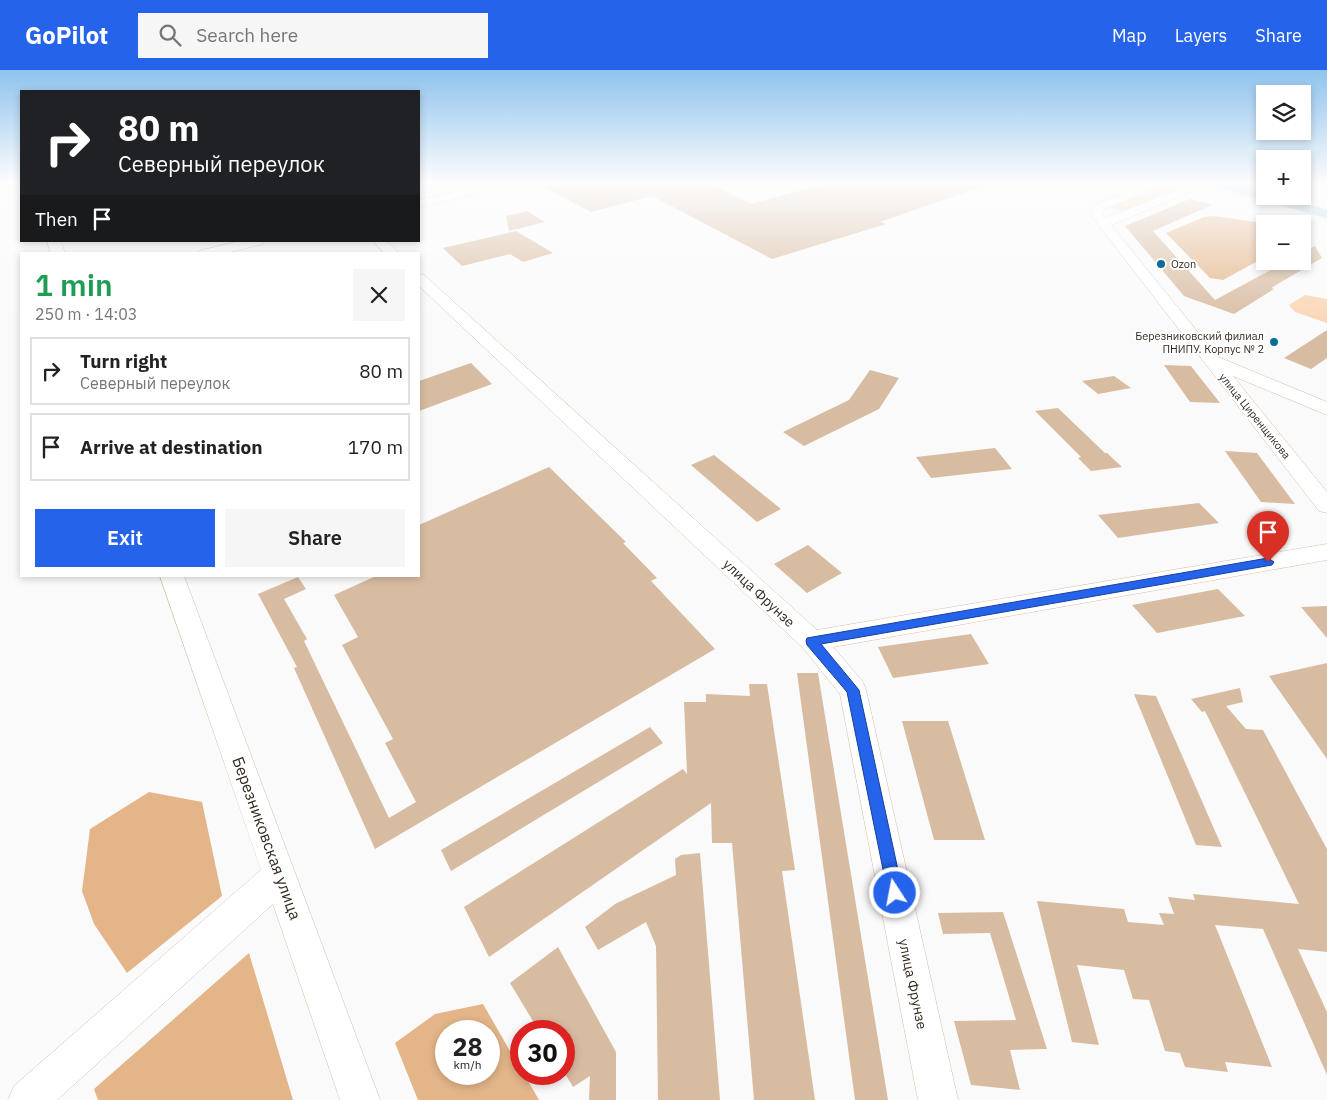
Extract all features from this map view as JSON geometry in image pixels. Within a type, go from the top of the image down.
[{"type":"street","name":"улица Циренщикова","points":[[1108,230],[1327,506]]},
{"type":"street","points":[[212,252],[254,242]]},
{"type":"street","points":[[380,242],[391,252]]},
{"type":"street","name":"улица Фрунзе","points":[[420,279],[812,641],[853,690],[938,1100]]},
{"type":"street","points":[[1211,360],[1327,409]]},
{"type":"street","points":[[812,641],[1327,552]]},
{"type":"street","name":"Березниковская улица","points":[[172,577],[360,1100]]},
{"type":"street","points":[[28,1100],[281,876]]},
{"type":"shaded area","points":[[1173,230],[1256,230],[1256,262],[1223,280],[1210,278],[1166,233]]},
{"type":"shaded area","points":[[1305,295],[1327,299],[1327,323],[1295,312],[1289,305]]},
{"type":"shaded area","points":[[149,792],[202,802],[222,896],[127,973],[94,924],[82,891],[90,829]]},
{"type":"shaded area","points":[[249,953],[293,1100],[98,1100],[94,1089]]},
{"type":"shaded area","points":[[483,1004],[492,1020],[435,1020],[435,1085],[500,1085],[500,1034],[510,1051],[510,1085],[530,1085],[539,1100],[418,1100],[395,1043],[435,1014]]},
{"type":"building","points":[[717,230],[866,230],[772,259]]},
{"type":"building","points":[[1128,230],[1155,230],[1153,231],[1215,300],[1270,270],[1302,270],[1271,288],[1274,289],[1234,314],[1184,296]]},
{"type":"building","points":[[516,231],[553,253],[523,262],[510,254],[462,266],[443,248]]},
{"type":"building","points":[[1315,246],[1322,258],[1311,264],[1311,248]]},
{"type":"building","points":[[1327,330],[1327,358],[1311,369],[1284,358]]},
{"type":"building","points":[[471,363],[492,384],[420,411],[420,381]]},
{"type":"building","points":[[1164,365],[1191,366],[1220,403],[1190,402]]},
{"type":"building","points":[[870,370],[899,378],[879,409],[804,446],[783,432],[849,400]]},
{"type":"building","points":[[1114,376],[1131,388],[1098,394],[1082,381]]},
{"type":"building","points":[[1058,408],[1122,467],[1091,471],[1078,458],[1081,457],[1035,411]]},
{"type":"building","points":[[995,448],[1012,469],[931,478],[916,457]]},
{"type":"building","points":[[1225,451],[1257,453],[1295,504],[1261,502]]},
{"type":"building","points":[[714,455],[781,509],[757,522],[691,465]]},
{"type":"building","points":[[549,467],[626,542],[623,543],[657,578],[651,581],[715,649],[375,849],[294,668],[297,667],[258,594],[298,577],[306,589],[284,599],[307,639],[304,641],[389,818],[416,802],[385,743],[393,739],[342,645],[358,637],[334,595],[374,577],[420,577],[420,525]]},
{"type":"building","points":[[1199,503],[1219,523],[1118,538],[1098,515]]},
{"type":"building","points":[[808,545],[842,573],[807,593],[774,564]]},
{"type":"building","points":[[1218,589],[1245,616],[1157,633],[1132,605]]},
{"type":"building","points":[[1327,606],[1327,638],[1301,607]]},
{"type":"building","points":[[971,634],[989,664],[893,678],[878,647]]},
{"type":"building","points":[[1327,663],[1327,759],[1269,676]]},
{"type":"building","points":[[797,673],[818,673],[888,1100],[855,1100]]},
{"type":"building","points":[[749,684],[767,684],[795,870],[782,871],[815,1100],[754,1100],[732,843],[712,843],[711,803],[489,957],[464,907],[683,769],[687,774],[684,702],[706,702],[706,694],[750,696]]},
{"type":"building","points":[[1240,688],[1243,702],[1226,706],[1246,729],[1263,730],[1327,849],[1327,952],[1298,949],[1327,1012],[1327,1075],[1263,929],[1215,925],[1272,1067],[1225,1062],[1228,1072],[1185,1067],[1180,1053],[1165,1051],[1149,1000],[1133,999],[1124,970],[1077,965],[1099,1045],[1072,1042],[1037,901],[1124,909],[1128,922],[1164,925],[1159,913],[1174,914],[1168,897],[1195,900],[1193,894],[1299,904],[1205,711],[1202,712],[1191,699]]},
{"type":"building","points":[[1134,694],[1156,696],[1222,847],[1196,845]]},
{"type":"building","points":[[902,721],[948,721],[985,840],[934,840]]},
{"type":"building","points":[[650,727],[663,743],[451,871],[441,850]]},
{"type":"building","points":[[700,853],[720,1100],[658,1100],[656,946],[646,922],[598,950],[585,927],[615,904],[676,875],[675,859],[681,855]]},
{"type":"building","points":[[1003,912],[1047,1049],[1010,1050],[1020,1090],[971,1085],[954,1021],[1016,1020],[990,933],[943,934],[938,913]]},
{"type":"building","points":[[558,947],[616,1052],[616,1100],[589,1100],[590,1076],[573,1087],[572,1085],[575,1085],[575,1020],[532,1020],[510,983]]},
{"type":"place","name":"Ozon","points":[[1161,264]]},
{"type":"place","name":"Березниковский филиал ПНИПУ. Корпус № 2","points":[[1274,342]]},
{"type":"route","points":[[895,893],[853,690],[812,641],[1268,562]]}]
